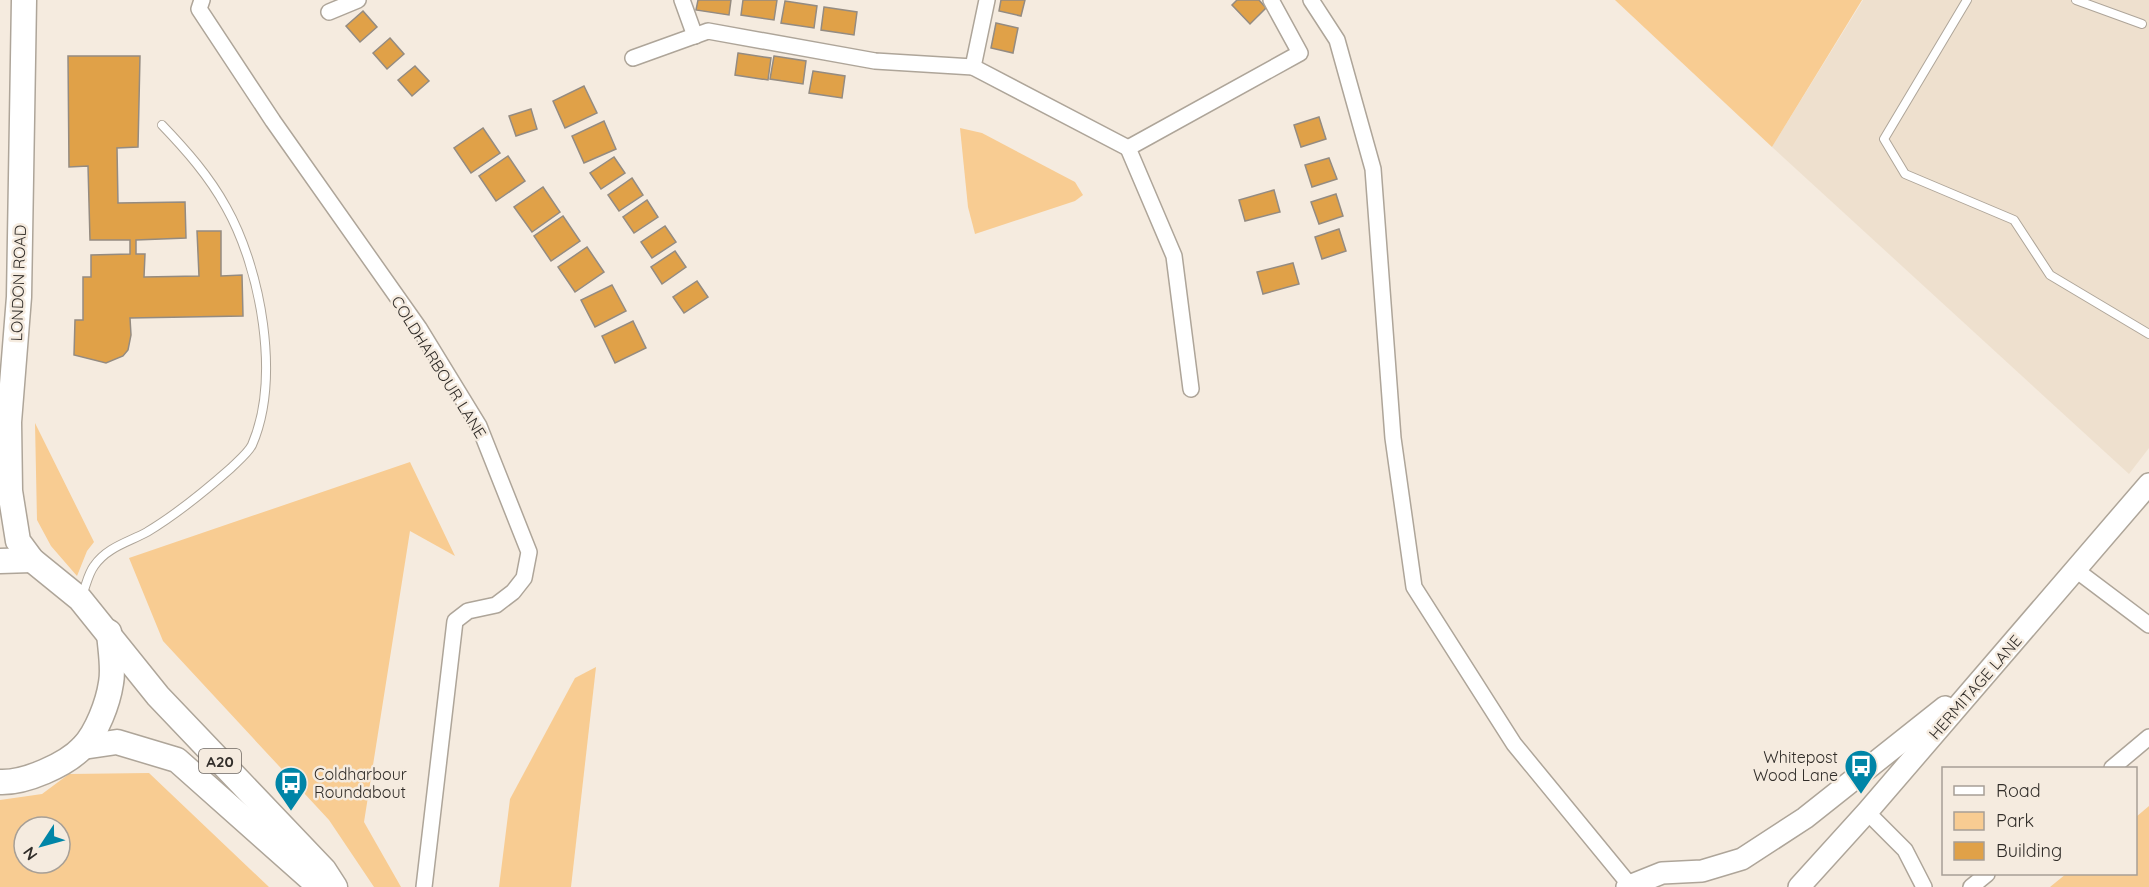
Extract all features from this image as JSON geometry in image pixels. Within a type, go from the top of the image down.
[{"type":"main road","name":"LONDON ROAD","points":[[24,0],[19,297],[9,422],[10,490],[18,541],[32,560]]},
{"type":"main road","name":"HERMITAGE LANE","points":[[1799,887],[1867,812],[2149,484]]},
{"type":"main road","points":[[0,561],[32,560],[80,599],[109,632],[112,682],[100,716],[83,747],[45,773],[13,783],[0,782]]},
{"type":"main road","name":"A20","points":[[109,632],[158,696],[324,870],[335,887]]},
{"type":"main road","points":[[1628,885],[1662,873],[1702,871],[1742,859],[1805,818],[1984,676]]},
{"type":"main road","name":"A20","points":[[83,747],[117,742],[177,760],[320,887]]},
{"type":"street","name":"COLDHARBOUR LANE","points":[[202,0],[199,9],[273,121],[418,328],[479,426],[521,526],[528,552],[524,578],[513,592],[496,605],[468,611],[455,621],[424,887]]},
{"type":"street","points":[[329,12],[358,0]]},
{"type":"street","points":[[682,0],[695,36]]},
{"type":"street","points":[[973,67],[987,0]]},
{"type":"street","points":[[1128,148],[1300,53],[1271,0]]},
{"type":"street","points":[[1311,0],[1337,40],[1373,169],[1393,438],[1414,587],[1514,744],[1628,885]]},
{"type":"street","points":[[633,58],[708,31],[875,61],[973,67],[1128,148],[1174,256],[1191,389]]},
{"type":"street","points":[[2076,570],[2149,625]]},
{"type":"street","points":[[2113,767],[2149,737]]},
{"type":"street","points":[[1867,812],[1905,850],[1924,887]]},
{"type":"street","points":[[1971,887],[1985,875]]},
{"type":"lane","points":[[1967,0],[1884,139],[1905,174],[2014,220],[2050,275],[2149,334]]},
{"type":"lane","points":[[2076,0],[2142,24]]},
{"type":"lane","points":[[80,599],[94,566],[114,547],[145,533],[172,515],[231,468],[252,446],[262,412],[264,347],[261,304],[250,258],[227,208],[209,179],[162,125]]},
{"type":"shaded area","points":[[1863,0],[2149,0],[2149,448],[2129,474],[1772,147]]},
{"type":"green space","points":[[1615,0],[1862,0],[1772,147]]},
{"type":"green space","points":[[960,128],[982,133],[1075,182],[1083,195],[1075,201],[975,234],[968,207]]},
{"type":"green space","points":[[35,423],[94,542],[87,551],[77,576],[51,546],[37,520]]},
{"type":"green space","points":[[410,462],[455,556],[410,531],[364,822],[401,887],[374,887],[329,820],[163,641],[129,558]]},
{"type":"green space","points":[[596,667],[571,887],[499,887],[510,799],[575,678]]},
{"type":"green space","points":[[149,773],[269,887],[0,887],[0,800],[42,794],[69,774]]},
{"type":"green space","points":[[2149,806],[2149,887],[2050,887],[2065,875],[2137,875],[2137,816]]},
{"type":"building","points":[[698,0],[731,0],[729,15],[696,10]]},
{"type":"building","points":[[743,0],[777,0],[774,20],[741,15]]},
{"type":"building","points":[[1001,0],[1025,0],[1021,16],[999,11]]},
{"type":"building","points":[[1237,0],[1259,0],[1266,8],[1250,24],[1232,5]]},
{"type":"building","points":[[785,1],[817,6],[814,28],[781,23]]},
{"type":"building","points":[[824,7],[857,12],[854,35],[821,30]]},
{"type":"building","points":[[363,11],[377,27],[360,42],[346,26]]},
{"type":"building","points":[[996,23],[1018,28],[1013,53],[991,48]]},
{"type":"building","points":[[390,38],[404,54],[387,69],[373,53]]},
{"type":"building","points":[[738,53],[771,58],[768,80],[735,75]]},
{"type":"building","points":[[68,56],[140,56],[138,147],[117,148],[118,203],[185,202],[186,238],[136,240],[136,254],[145,254],[144,277],[199,276],[197,231],[221,231],[221,276],[242,275],[243,316],[130,318],[131,335],[128,350],[123,356],[106,363],[74,355],[75,320],[83,320],[83,277],[91,277],[91,255],[130,254],[130,240],[90,240],[88,166],[69,167]]},
{"type":"building","points":[[774,56],[806,61],[803,84],[770,79]]},
{"type":"building","points":[[415,66],[429,81],[412,96],[398,80]]},
{"type":"building","points":[[813,71],[845,76],[842,98],[809,93]]},
{"type":"building","points":[[584,86],[597,113],[565,128],[553,101]]},
{"type":"building","points":[[531,109],[537,129],[516,136],[509,116]]},
{"type":"building","points":[[1319,117],[1326,139],[1301,147],[1294,125]]},
{"type":"building","points":[[604,121],[616,149],[584,163],[572,136]]},
{"type":"building","points":[[483,128],[500,153],[471,173],[454,148]]},
{"type":"building","points":[[508,156],[525,181],[496,201],[479,176]]},
{"type":"building","points":[[614,157],[625,173],[601,189],[590,173]]},
{"type":"building","points":[[1329,158],[1337,179],[1312,187],[1305,165]]},
{"type":"building","points":[[632,178],[643,195],[619,211],[608,195]]},
{"type":"building","points":[[543,187],[560,212],[532,232],[514,207]]},
{"type":"building","points":[[1274,190],[1280,212],[1245,221],[1239,200]]},
{"type":"building","points":[[1336,194],[1343,216],[1319,224],[1311,202]]},
{"type":"building","points":[[647,200],[658,217],[634,233],[623,217]]},
{"type":"building","points":[[563,216],[580,241],[551,261],[534,236]]},
{"type":"building","points":[[665,226],[676,242],[652,258],[641,242]]},
{"type":"building","points":[[1339,229],[1346,251],[1322,259],[1315,237]]},
{"type":"building","points":[[587,247],[604,272],[575,292],[558,267]]},
{"type":"building","points":[[675,251],[686,267],[662,284],[651,267]]},
{"type":"building","points":[[1293,263],[1299,284],[1263,294],[1257,272]]},
{"type":"building","points":[[697,281],[708,297],[684,313],[673,297]]},
{"type":"building","points":[[612,285],[626,311],[595,327],[581,300]]},
{"type":"building","points":[[633,321],[646,348],[615,363],[602,336]]},
{"type":"place","name":"Whitepost Wood Lane","points":[[1861,795]]},
{"type":"place","name":"Coldharbour Roundabout","points":[[291,812]]}]
